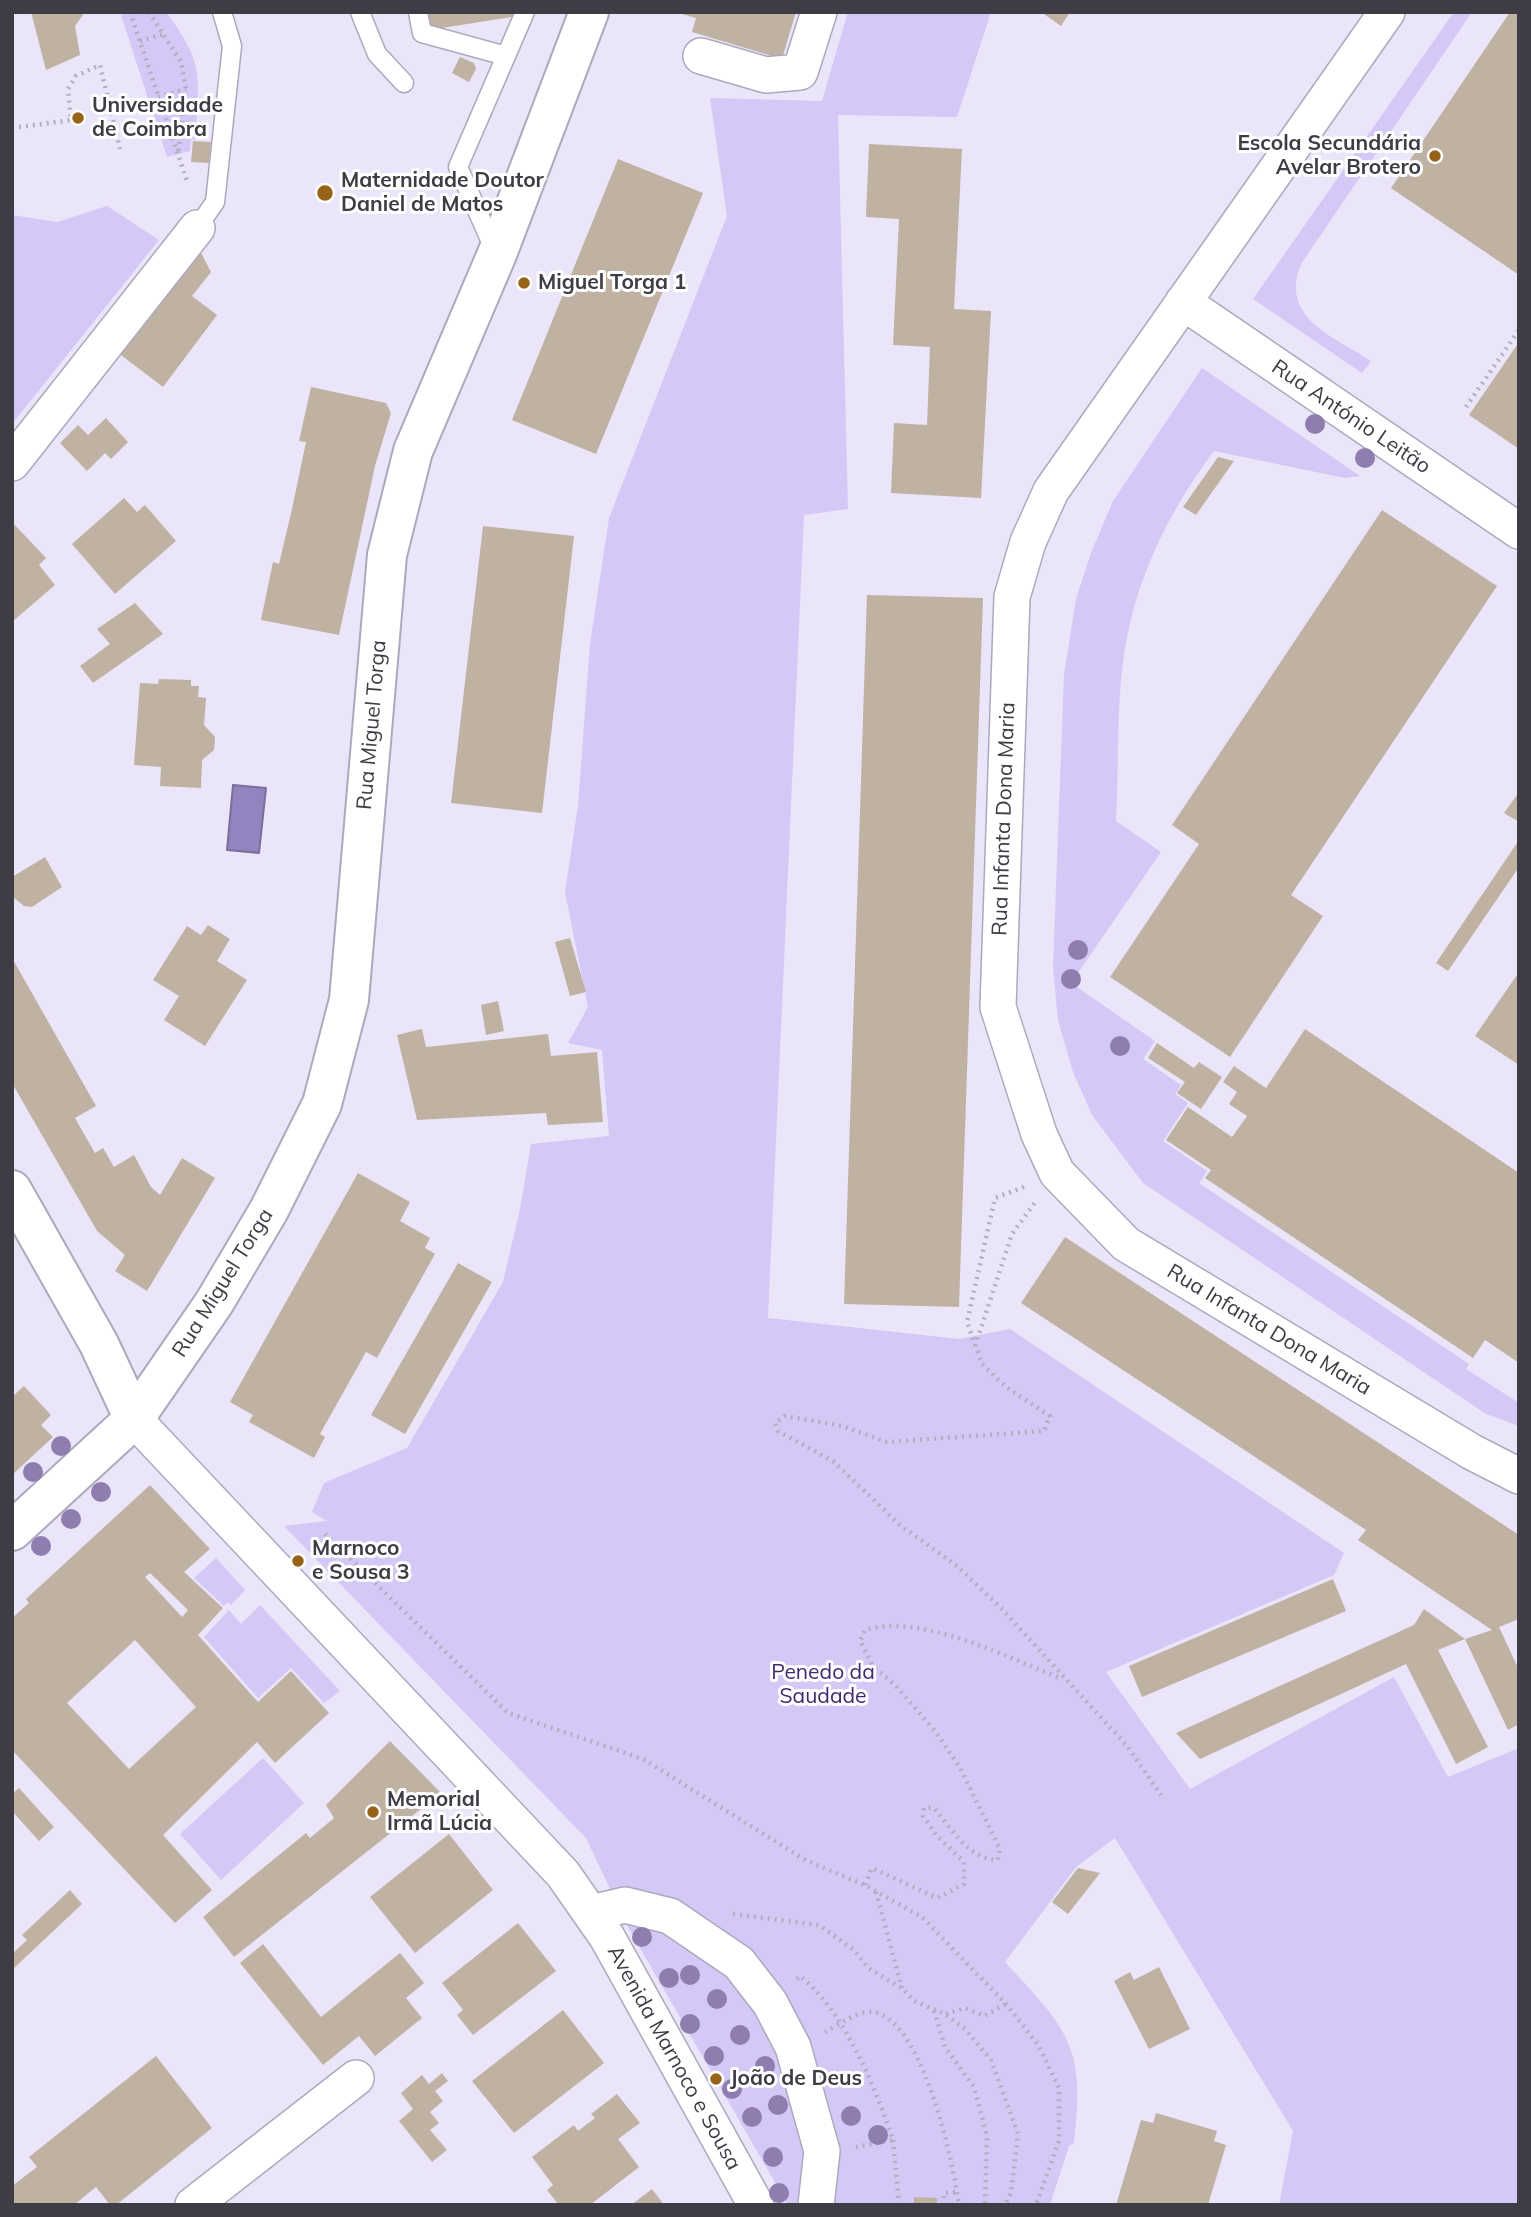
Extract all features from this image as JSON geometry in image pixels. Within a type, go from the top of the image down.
[{"type":"main road","name":"Rua Miguel Torga","points":[[12,1531],[134,1419],[192,1337],[242,1257],[269,1210],[322,1104],[349,1000],[387,555],[413,451],[497,254],[589,12]]},
{"type":"main road","points":[[12,1190],[99,1344],[134,1419]]},
{"type":"street","points":[[701,57],[766,75],[800,72],[819,12]]},
{"type":"street","name":"Rua Infanta Dona Maria","points":[[1387,12],[1051,491],[1028,542],[1012,597],[998,1007],[1039,1134],[1057,1173],[1126,1244],[1472,1452],[1519,1476]]},
{"type":"street","points":[[12,463],[197,228]]},
{"type":"street","name":"Rua António Leitão","points":[[1183,302],[1519,531]]},
{"type":"street","name":"Avenida Marnoco e Sousa","points":[[134,1419],[563,1874],[592,1913],[756,2205]]},
{"type":"street","points":[[592,1913],[625,1905],[670,1916],[708,1939],[739,1963],[770,2003],[793,2047],[822,2151],[816,2205]]},
{"type":"street","points":[[193,2205],[356,2078]]},
{"type":"lane","points":[[197,228],[215,202],[232,46],[222,12]]},
{"type":"lane","points":[[360,12],[377,54],[404,83]]},
{"type":"lane","points":[[418,12],[422,33],[506,56]]},
{"type":"lane","points":[[497,254],[457,167],[525,12]]},
{"type":"path","points":[[131,12],[186,177]]},
{"type":"path","points":[[149,12],[181,62],[186,89],[178,155]]},
{"type":"path","points":[[140,41],[164,34]]},
{"type":"path","points":[[12,128],[71,120],[68,89],[76,76],[100,65],[120,149]]},
{"type":"path","points":[[158,97],[186,89]]},
{"type":"path","points":[[1466,407],[1519,330]]},
{"type":"path","points":[[975,1347],[1012,1234],[1057,1173]]},
{"type":"path","points":[[1057,1173],[995,1198],[967,1322],[982,1364],[1006,1387],[1050,1416],[1044,1431],[887,1442],[842,1426],[785,1416],[775,1423],[778,1432],[834,1462],[900,1525],[957,1566],[1001,1608],[1063,1679],[1128,1747],[1161,1794]]},
{"type":"path","points":[[325,1534],[508,1713],[643,1759],[807,1861],[865,1885],[923,1918],[1006,2004],[1039,2046],[1059,2088],[1059,2141],[1036,2205]]},
{"type":"path","points":[[865,1885],[872,1868],[937,1898],[964,1884],[964,1862],[937,1836],[923,1816],[924,1808],[934,1808],[973,1853],[987,1860],[998,1860],[1000,1849],[959,1766],[935,1731],[895,1685],[873,1666],[860,1641],[865,1630],[882,1625],[926,1631],[976,1645],[1063,1679]]},
{"type":"path","points":[[876,1892],[902,1989]]},
{"type":"path","points":[[708,1939],[726,1913],[819,1925],[854,1950],[868,1968],[902,1989],[914,2001],[945,2014],[965,2029],[991,2060],[1018,2134],[1011,2193],[1005,2205]]},
{"type":"path","points":[[770,2003],[800,1976],[828,2004],[878,2098],[892,2140],[899,2205]]},
{"type":"path","points":[[945,2014],[965,2008],[984,2016],[1006,2004]]},
{"type":"path","points":[[934,2011],[945,2047],[974,2087],[987,2136],[985,2205]]},
{"type":"path","points":[[793,2047],[864,2012],[881,2014],[912,2047],[943,2124],[959,2205]]},
{"type":"path","points":[[844,2149],[892,2140]]},
{"type":"path","points":[[944,2205],[944,2193],[957,2192]]},
{"type":"green space","points":[[120,12],[166,12],[188,46],[194,59],[198,85],[196,139],[191,140],[190,151],[167,157]]},
{"type":"green space","name":"Penedo da Saudade","points":[[848,12],[991,12],[957,117],[838,115],[848,509],[804,515],[768,1318],[959,1339],[1010,1329],[1344,1553],[1334,1575],[1106,1672],[1190,1789],[1394,1677],[1448,1777],[1519,1748],[1519,2205],[1279,2205],[1293,2131],[1115,1838],[1076,1867],[1005,1962],[1058,2024],[1074,2061],[1077,2110],[1074,2143],[1069,2146],[1050,2205],[788,2205],[628,1927],[586,1838],[284,1526],[327,1521],[312,1512],[324,1483],[407,1448],[503,1282],[520,1209],[531,1144],[609,1136],[602,1050],[568,1043],[588,1007],[565,892],[578,806],[590,644],[609,518],[727,216],[710,98],[822,101]]},
{"type":"green space","points":[[1454,12],[1472,12],[1301,264],[1296,283],[1297,298],[1303,312],[1326,334],[1371,361],[1362,373],[1253,299]]},
{"type":"green space","points":[[107,206],[159,240],[12,424],[12,215],[57,222]]},
{"type":"green space","points":[[1202,368],[1360,476],[1345,478],[1214,451],[1182,498],[1156,547],[1136,600],[1124,655],[1120,696],[1116,821],[1161,852],[1071,983],[1155,1041],[1143,1059],[1181,1085],[1175,1094],[1188,1103],[1163,1141],[1207,1171],[1199,1183],[1469,1364],[1466,1369],[1519,1403],[1519,1426],[1486,1414],[1143,1183],[1092,1115],[1073,1072],[1058,1020],[1053,967],[1064,675],[1076,599],[1091,553],[1113,501]]},
{"type":"green space","points":[[216,1558],[245,1590],[231,1605],[228,1602],[224,1606],[194,1578]]},
{"type":"green space","points":[[260,1605],[340,1691],[324,1703],[291,1668],[258,1698],[204,1637],[229,1610],[241,1624]]},
{"type":"green space","points":[[263,1758],[304,1803],[221,1880],[180,1834]]},
{"type":"shaded area","points":[[233,785],[266,788],[259,853],[227,850]]},
{"type":"building","points":[[31,12],[85,12],[75,26],[80,55],[46,70]]},
{"type":"building","points":[[427,12],[517,12],[518,16],[429,30]]},
{"type":"building","points":[[796,12],[782,59],[692,32],[696,18],[678,13]]},
{"type":"building","points":[[1041,12],[1070,12],[1061,26]]},
{"type":"building","points":[[1510,12],[1519,12],[1519,275],[1391,188]]},
{"type":"building","points":[[460,57],[474,63],[476,69],[469,82],[452,73]]},
{"type":"building","points":[[193,141],[211,142],[209,163],[191,162]]},
{"type":"building","points":[[869,144],[962,149],[954,309],[991,311],[981,498],[891,493],[894,423],[927,425],[930,347],[893,345],[899,219],[866,217]]},
{"type":"building","points":[[618,159],[703,193],[596,454],[512,420]]},
{"type":"building","points":[[199,249],[211,272],[192,296],[217,315],[163,387],[117,352]]},
{"type":"building","points":[[1519,342],[1519,449],[1469,415]]},
{"type":"building","points":[[311,387],[386,403],[391,413],[375,466],[339,635],[261,620],[273,562],[279,564],[292,509],[306,442],[299,441]]},
{"type":"building","points":[[106,418],[128,442],[111,459],[105,453],[87,471],[60,443],[78,425],[88,435]]},
{"type":"building","points":[[1218,457],[1234,461],[1196,515],[1183,507]]},
{"type":"building","points":[[124,498],[137,512],[145,505],[176,541],[115,594],[72,544]]},
{"type":"building","points":[[1382,510],[1497,586],[1291,895],[1323,916],[1230,1057],[1110,977],[1199,844],[1172,825]]},
{"type":"building","points":[[12,522],[46,558],[39,565],[55,585],[12,622]]},
{"type":"building","points":[[483,526],[574,536],[542,813],[451,803]]},
{"type":"building","points":[[867,595],[983,598],[959,1307],[844,1304]]},
{"type":"building","points":[[135,603],[163,634],[93,683],[80,666],[110,644],[97,629]]},
{"type":"building","points":[[159,679],[191,680],[191,686],[199,686],[198,697],[206,698],[204,725],[215,737],[214,750],[202,760],[201,788],[160,786],[161,767],[134,765],[140,683],[158,684]]},
{"type":"building","points":[[1519,792],[1519,822],[1504,813]]},
{"type":"building","points":[[1519,840],[1519,867],[1448,971],[1436,963]]},
{"type":"building","points":[[45,857],[62,887],[32,907],[24,906],[14,898],[12,877]]},
{"type":"building","points":[[208,925],[230,939],[217,961],[247,980],[205,1046],[164,1020],[179,996],[153,980],[187,926],[201,935]]},
{"type":"building","points":[[570,938],[586,992],[570,996],[555,942]]},
{"type":"building","points":[[12,958],[96,1106],[75,1118],[95,1153],[103,1148],[114,1167],[134,1155],[151,1187],[160,1195],[182,1158],[215,1178],[147,1291],[115,1271],[125,1255],[97,1231],[12,1083]]},
{"type":"building","points":[[1519,972],[1519,1065],[1475,1036]]},
{"type":"building","points":[[498,1001],[504,1031],[486,1035],[481,1005]]},
{"type":"building","points":[[422,1029],[426,1047],[548,1034],[551,1056],[597,1052],[603,1122],[548,1125],[546,1113],[417,1120],[397,1035]]},
{"type":"building","points":[[1305,1029],[1519,1173],[1519,1363],[1485,1340],[1473,1358],[1205,1178],[1211,1170],[1166,1140],[1188,1107],[1232,1137],[1247,1116],[1229,1104],[1237,1092],[1223,1082],[1234,1066],[1266,1088]]},
{"type":"building","points":[[1157,1043],[1194,1068],[1199,1062],[1222,1077],[1201,1109],[1177,1093],[1185,1082],[1148,1058]]},
{"type":"building","points":[[358,1173],[410,1202],[400,1221],[430,1238],[425,1248],[435,1254],[377,1358],[366,1352],[320,1434],[325,1437],[314,1458],[249,1422],[253,1415],[230,1402]]},
{"type":"building","points":[[1065,1237],[1519,1535],[1519,1619],[1499,1627],[1519,1670],[1519,1724],[1508,1730],[1465,1639],[1492,1630],[1358,1540],[1366,1530],[1021,1303]]},
{"type":"building","points":[[458,1263],[492,1282],[405,1434],[371,1415]]},
{"type":"building","points":[[24,1386],[51,1415],[41,1425],[53,1437],[12,1475],[12,1393],[14,1395]]},
{"type":"building","points":[[150,1485],[210,1549],[184,1572],[223,1608],[198,1635],[258,1702],[291,1671],[329,1713],[275,1763],[257,1742],[163,1835],[212,1890],[175,1923],[12,1750],[12,1618],[29,1603],[26,1599]],"holes":[[[150,1573],[188,1610],[182,1617],[145,1577]],[[135,1640],[196,1707],[129,1769],[67,1703]]]},
{"type":"building","points":[[1333,1579],[1346,1611],[1142,1697],[1129,1666]]},
{"type":"building","points":[[1424,1609],[1465,1639],[1438,1650],[1488,1747],[1456,1764],[1406,1664],[1200,1759],[1176,1733],[1414,1625]]},
{"type":"building","points":[[390,1741],[441,1793],[234,1957],[203,1917],[306,1833],[310,1838],[334,1818],[326,1805]]},
{"type":"building","points":[[19,1788],[54,1827],[39,1841],[12,1811],[12,1794]]},
{"type":"building","points":[[449,1834],[493,1890],[415,1953],[370,1897]]},
{"type":"building","points":[[1078,1868],[1100,1873],[1068,1914],[1052,1902]]},
{"type":"building","points":[[70,1890],[82,1904],[12,1970],[12,1954],[27,1940],[22,1935]]},
{"type":"building","points":[[518,1923],[556,1971],[473,2035],[457,2015],[463,2010],[442,1983]]},
{"type":"building","points":[[263,1944],[321,2017],[400,1953],[424,1983],[406,1998],[422,2018],[375,2056],[359,2036],[323,2065],[240,1963]]},
{"type":"building","points":[[1159,1967],[1190,2029],[1149,2049],[1114,1981],[1130,1972],[1134,1980]]},
{"type":"building","points":[[563,2010],[604,2063],[514,2133],[472,2081]]},
{"type":"building","points":[[156,2056],[212,2128],[116,2205],[110,2205],[96,2187],[74,2205],[12,2205],[12,2186],[37,2167],[29,2157]]},
{"type":"building","points":[[442,2073],[448,2081],[435,2091],[443,2101],[430,2112],[439,2123],[430,2130],[447,2150],[432,2162],[399,2121],[413,2109],[401,2093],[422,2075],[429,2084]]},
{"type":"building","points":[[617,2094],[640,2123],[618,2139],[639,2167],[590,2205],[559,2205],[547,2190],[553,2185],[532,2157],[574,2125],[578,2131],[595,2118],[591,2114]]},
{"type":"building","points":[[1156,2113],[1217,2131],[1214,2141],[1226,2145],[1208,2205],[1116,2205],[1141,2120],[1153,2123]]},
{"type":"building","points":[[652,2189],[664,2205],[631,2205]]},
{"type":"building","points":[[914,2197],[937,2198],[937,2205],[914,2205]]},
{"type":"place","name":"Universidade de Coimbra","points":[[78,118]]},
{"type":"place","name":"Escola Secundária Avelar Brotero","points":[[1435,156]]},
{"type":"place","name":"Maternidade Doutor Daniel de Matos","points":[[325,193]]},
{"type":"place","name":"Miguel Torga 1","points":[[524,283]]},
{"type":"place","name":"Marnoco e Sousa 3","points":[[298,1561]]},
{"type":"place","name":"Memorial Irmã Lúcia","points":[[373,1812]]},
{"type":"place","name":"João de Deus","points":[[716,2079]]}]
